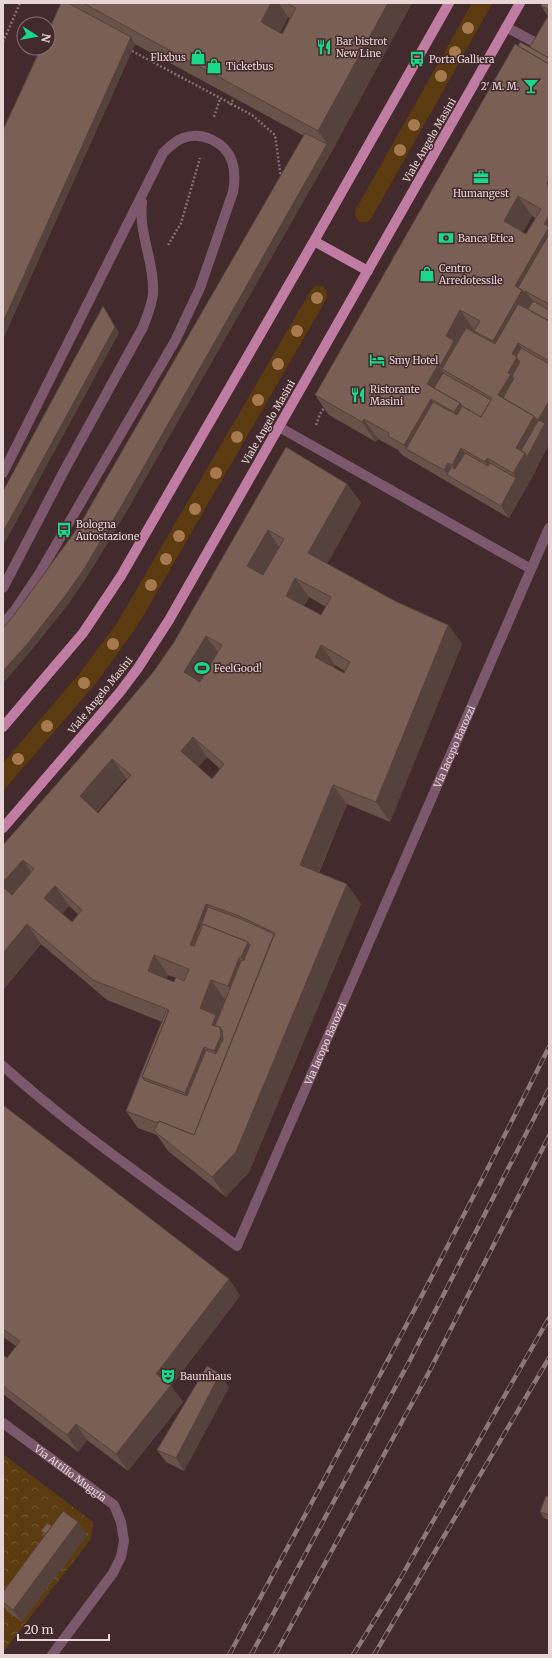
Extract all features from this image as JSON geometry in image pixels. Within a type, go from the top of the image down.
[{"type":"main road","points":[[3,727],[64,656],[102,606],[314,241],[448,3]]},
{"type":"main road","name":"Viale Angelo Masini","points":[[3,828],[115,697],[138,668],[169,620],[520,3]]},
{"type":"main road","points":[[314,241],[368,271]]},
{"type":"street","points":[[506,28],[540,45]]},
{"type":"street","points":[[3,473],[163,153],[183,138],[197,136],[206,138],[221,145],[227,152],[232,162],[235,182],[230,203],[194,303],[174,341],[39,574],[19,604],[3,624]]},
{"type":"street","points":[[3,588],[65,469],[143,326],[150,310],[153,294],[152,276],[141,217],[142,196]]},
{"type":"street","points":[[279,427],[530,569]]},
{"type":"street","name":"Via Iacopo Barozzi","points":[[3,1066],[97,1143],[237,1246],[549,528]]},
{"type":"street","name":"Via Attilio Muggia","points":[[3,1423],[114,1505],[121,1522],[124,1541],[121,1557],[113,1573],[52,1655]]},
{"type":"path","points":[[3,42],[20,3]]},
{"type":"path","points":[[132,51],[230,105],[252,115],[275,135],[282,179]]},
{"type":"path","points":[[230,105],[234,98]]},
{"type":"path","points":[[152,276],[181,223],[206,138],[220,99]]},
{"type":"path","points":[[316,426],[320,414],[326,405]]},
{"type":"green space","points":[[472,3],[492,4],[371,219],[366,222],[359,221],[355,215],[356,209]]},
{"type":"green space","points":[[315,286],[323,286],[327,292],[327,298],[138,625],[97,682],[3,791],[3,763],[79,674],[117,623],[311,290]]},
{"type":"green space","points":[[3,1454],[93,1522],[91,1539],[3,1652]]},
{"type":"building","points":[[61,3],[68,3],[131,37],[3,322],[3,130],[37,56],[56,56],[55,16]]},
{"type":"building","points":[[83,3],[271,3],[261,22],[282,34],[296,8],[286,3],[388,3],[318,131]]},
{"type":"building","points":[[542,3],[549,3],[549,10],[541,6]]},
{"type":"building","points":[[548,16],[549,17],[549,58],[530,47]]},
{"type":"building","points":[[520,42],[549,58],[549,64],[518,46]]},
{"type":"building","points":[[515,44],[549,64],[549,179],[547,183],[549,187],[549,215],[544,224],[549,227],[515,286],[522,290],[493,341],[474,331],[480,321],[460,310],[446,336],[454,341],[440,366],[438,365],[427,384],[460,403],[454,412],[431,399],[404,445],[388,436],[389,433],[364,419],[362,422],[315,395]],"holes":[[[518,196],[541,209],[526,234],[504,221]]]},
{"type":"building","points":[[305,133],[327,144],[125,500],[84,569],[29,642],[3,671],[3,628],[79,526]]},
{"type":"building","points":[[549,234],[549,304],[525,291],[524,293],[518,288]]},
{"type":"building","points":[[533,301],[549,310],[549,321],[528,309]]},
{"type":"building","points":[[518,304],[549,321],[549,361],[518,343],[512,354],[517,357],[508,373],[511,374],[498,395],[534,416],[516,448],[525,453],[513,473],[487,458],[485,462],[461,448],[452,465],[448,463],[444,470],[406,449],[433,402],[457,415],[462,406],[481,417],[492,398],[442,369],[466,328],[495,344]]},
{"type":"building","points":[[103,306],[115,327],[3,532],[3,491]]},
{"type":"building","points":[[521,348],[549,364],[549,401],[538,420],[545,423],[527,457],[525,453],[521,451],[538,421],[534,416],[503,398],[514,378],[512,376],[520,362],[516,357]]},
{"type":"building","points":[[443,373],[491,400],[481,417],[434,388]]},
{"type":"building","points":[[286,447],[347,484],[308,553],[395,601],[448,625],[376,802],[333,785],[300,865],[347,884],[236,1152],[212,1177],[154,1131],[159,1121],[194,1135],[275,933],[239,916],[206,904],[190,945],[194,946],[203,924],[248,942],[241,957],[239,958],[228,986],[211,980],[200,1008],[216,1015],[212,1025],[220,1027],[221,1036],[214,1051],[204,1047],[185,1093],[142,1077],[169,1010],[93,980],[27,924],[3,953],[3,887],[12,895],[34,869],[23,860],[3,882],[3,845],[106,728],[154,671],[174,642]],"holes":[[[268,530],[284,539],[263,575],[247,566]],[[295,578],[331,597],[321,615],[286,596]],[[206,636],[222,645],[200,682],[184,672]],[[321,645],[350,662],[344,673],[315,657]],[[193,737],[224,764],[212,779],[181,751]],[[112,759],[131,775],[98,813],[80,796]],[[55,886],[82,910],[72,922],[44,898]],[[154,955],[189,969],[184,981],[176,977],[174,982],[148,971]]]},
{"type":"building","points":[[465,453],[488,466],[490,463],[516,478],[501,506],[447,475],[451,467],[455,469]]},
{"type":"building","points":[[208,907],[241,919],[274,934],[194,1135],[159,1121],[158,1123],[126,1111],[166,1011],[168,1012],[142,1077],[144,1080],[187,1096],[206,1050],[216,1054],[223,1039],[222,1030],[220,1027],[215,1026],[241,961],[244,960],[250,945],[248,942],[203,924],[193,946]]},
{"type":"building","points":[[3,1105],[229,1279],[156,1374],[171,1385],[116,1454],[76,1424],[67,1435],[3,1386],[3,1355],[7,1358],[20,1341],[3,1329]]},
{"type":"building","points":[[207,1366],[220,1374],[176,1458],[157,1450]]},
{"type":"building","points":[[546,1496],[549,1497],[549,1515],[540,1512]]},
{"type":"building","points":[[63,1511],[78,1522],[13,1610],[3,1602],[3,1592]]},
{"type":"building","points":[[47,1523],[52,1526],[46,1534],[41,1531]]},
{"type":"railway","points":[[229,1655],[392,1352],[549,1047]]},
{"type":"railway","points":[[251,1655],[410,1360],[549,1089]]},
{"type":"railway","points":[[275,1655],[429,1372],[549,1136]]},
{"type":"railway","points":[[353,1655],[400,1579],[549,1318]]},
{"type":"railway","points":[[374,1655],[549,1358]]},
{"type":"place","name":"Bar bistrot New Line","points":[[324,47]]},
{"type":"place","name":"Flixbus","points":[[198,57]]},
{"type":"place","name":"Porta Galliera","points":[[417,59]]},
{"type":"place","name":"Ticketbus","points":[[214,66]]},
{"type":"place","name":"2' M. M.","points":[[531,86]]},
{"type":"place","name":"Humangest","points":[[481,177]]},
{"type":"place","name":"Banca Etica","points":[[446,238]]},
{"type":"place","name":"Centro Arredotessile","points":[[427,274]]},
{"type":"place","name":"Smy Hotel","points":[[377,360]]},
{"type":"place","name":"Ristorante Masini","points":[[358,395]]},
{"type":"place","name":"Bologna Autostazione","points":[[64,530]]},
{"type":"place","name":"FeelGood!","points":[[202,668]]},
{"type":"place","name":"Baumhaus","points":[[168,1376]]}]
